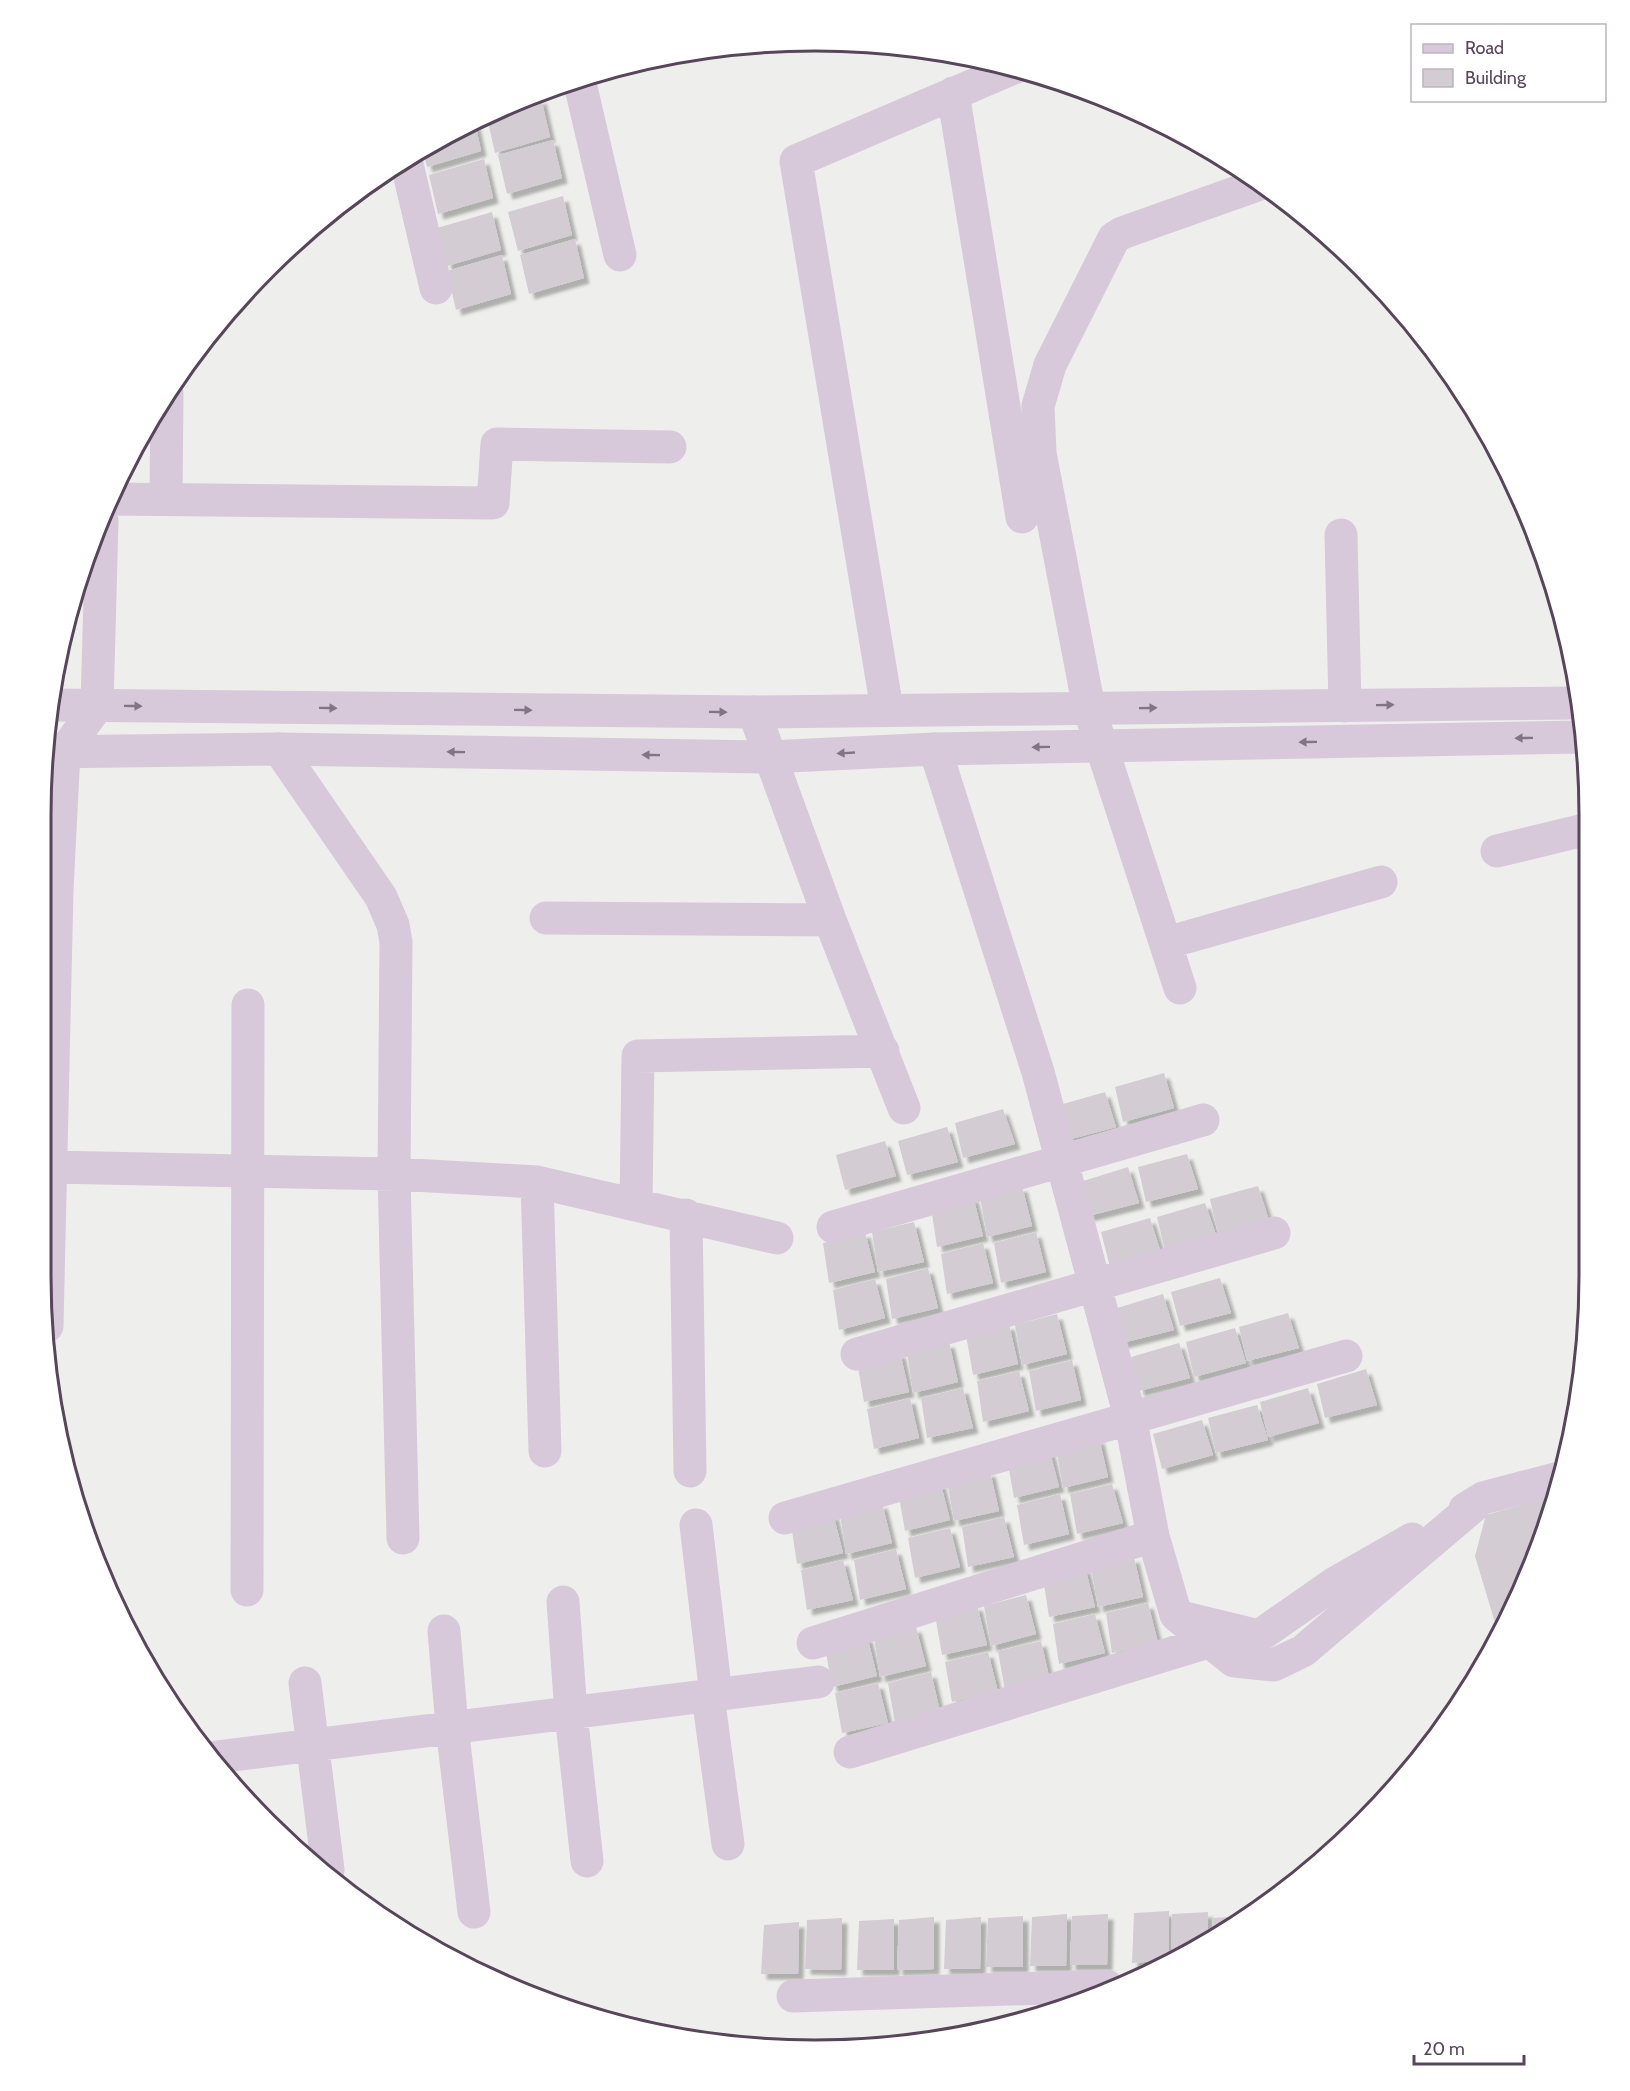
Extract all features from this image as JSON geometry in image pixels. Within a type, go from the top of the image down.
[{"type":"street","points":[[888,709],[796,161],[999,74]]},
{"type":"street","points":[[581,88],[620,255]]},
{"type":"street","points":[[953,93],[1022,517]]},
{"type":"street","points":[[408,169],[436,288]]},
{"type":"street","points":[[1179,988],[1099,746],[1089,708],[1040,453],[1038,406],[1050,365],[1114,238],[1122,233],[1250,188]]},
{"type":"street","points":[[166,499],[167,411]]},
{"type":"street","points":[[120,499],[493,503],[496,444],[670,447]]},
{"type":"street","points":[[1341,535],[1345,706]]},
{"type":"street","points":[[54,752],[97,706],[101,544]]},
{"type":"street","points":[[60,705],[754,712],[1345,706],[1569,699]]},
{"type":"street","points":[[754,712],[830,920],[904,1108]]},
{"type":"street","points":[[54,752],[279,749],[769,757],[935,749],[1574,737]]},
{"type":"street","points":[[279,749],[381,897],[393,926],[396,942],[394,1174],[403,1538]]},
{"type":"street","points":[[935,749],[1038,1072],[1130,1417],[1153,1536],[1176,1615],[1234,1661],[1274,1665],[1303,1651],[1483,1498]]},
{"type":"street","points":[[51,1191],[57,890],[54,754]]},
{"type":"street","points":[[1497,851],[1579,831]]},
{"type":"street","points":[[1166,943],[1381,882]]},
{"type":"street","points":[[546,918],[830,920]]},
{"type":"street","points":[[247,1590],[248,1005]]},
{"type":"street","points":[[636,1204],[638,1056],[883,1051]]},
{"type":"street","points":[[833,1227],[1203,1120]]},
{"type":"street","points":[[52,1167],[394,1174],[537,1182],[777,1238]]},
{"type":"street","points":[[537,1182],[545,1451]]},
{"type":"street","points":[[686,1215],[690,1471]]},
{"type":"street","points":[[857,1354],[1274,1233]]},
{"type":"street","points":[[784,1518],[1346,1356]]},
{"type":"street","points":[[1176,1615],[1258,1636],[1335,1583],[1483,1498],[1551,1480]]},
{"type":"street","points":[[696,1526],[728,1844]]},
{"type":"street","points":[[813,1643],[1153,1536]]},
{"type":"street","points":[[563,1602],[571,1713],[587,1861]]},
{"type":"street","points":[[444,1631],[452,1727],[474,1912]]},
{"type":"street","points":[[850,1752],[1208,1642]]},
{"type":"street","points":[[222,1756],[818,1682]]},
{"type":"street","points":[[305,1683],[327,1863]]},
{"type":"street","points":[[793,1996],[1095,1986]]},
{"type":"building","points":[[542,102],[550,137],[495,153],[489,125]]},
{"type":"building","points":[[477,130],[481,151],[427,167],[425,158]]},
{"type":"building","points":[[553,140],[562,178],[507,194],[498,155]]},
{"type":"building","points":[[484,159],[493,198],[438,214],[429,175]]},
{"type":"building","points":[[563,196],[572,235],[518,251],[508,212]]},
{"type":"building","points":[[492,212],[501,250],[447,266],[437,228]]},
{"type":"building","points":[[575,239],[584,278],[529,294],[520,255]]},
{"type":"building","points":[[502,255],[511,294],[456,310],[447,271]]},
{"type":"building","points":[[1164,1073],[1174,1108],[1123,1122],[1115,1087]]},
{"type":"building","points":[[1105,1092],[1116,1127],[1064,1141],[1056,1106]]},
{"type":"building","points":[[1003,1109],[1015,1144],[963,1158],[955,1123]]},
{"type":"building","points":[[947,1127],[958,1162],[907,1175],[898,1141]]},
{"type":"building","points":[[885,1141],[896,1176],[845,1190],[836,1155]]},
{"type":"building","points":[[1187,1154],[1198,1189],[1146,1202],[1138,1167]]},
{"type":"building","points":[[1128,1167],[1139,1203],[1088,1216],[1080,1182]]},
{"type":"building","points":[[1022,1186],[1032,1226],[987,1237],[980,1197]]},
{"type":"building","points":[[1258,1186],[1269,1220],[1218,1234],[1210,1199]]},
{"type":"building","points":[[973,1196],[983,1236],[937,1247],[931,1207]]},
{"type":"building","points":[[1205,1203],[1217,1238],[1165,1251],[1157,1217]]},
{"type":"building","points":[[1150,1218],[1161,1253],[1110,1267],[1101,1232]]},
{"type":"building","points":[[914,1222],[924,1262],[878,1272],[872,1232]]},
{"type":"building","points":[[865,1232],[875,1272],[829,1283],[823,1243]]},
{"type":"building","points":[[1036,1232],[1046,1272],[1001,1283],[994,1243]]},
{"type":"building","points":[[983,1243],[993,1283],[947,1294],[941,1254]]},
{"type":"building","points":[[928,1268],[938,1308],[892,1319],[886,1279]]},
{"type":"building","points":[[1220,1278],[1231,1313],[1180,1326],[1171,1292]]},
{"type":"building","points":[[875,1279],[885,1318],[839,1330],[833,1290]]},
{"type":"building","points":[[1163,1294],[1174,1330],[1122,1343],[1114,1309]]},
{"type":"building","points":[[1288,1313],[1299,1348],[1247,1361],[1239,1327]]},
{"type":"building","points":[[1057,1314],[1067,1354],[1022,1365],[1015,1325]]},
{"type":"building","points":[[1009,1324],[1018,1364],[973,1375],[966,1335]]},
{"type":"building","points":[[1235,1328],[1246,1363],[1194,1377],[1186,1342]]},
{"type":"building","points":[[949,1342],[958,1382],[913,1393],[907,1352]]},
{"type":"building","points":[[1179,1343],[1190,1378],[1139,1391],[1131,1357]]},
{"type":"building","points":[[900,1352],[909,1392],[864,1402],[857,1362]]},
{"type":"building","points":[[1072,1360],[1081,1400],[1036,1411],[1029,1371]]},
{"type":"building","points":[[1366,1369],[1377,1405],[1325,1418],[1317,1384]]},
{"type":"building","points":[[1019,1371],[1029,1411],[983,1422],[977,1381]]},
{"type":"building","points":[[963,1388],[973,1428],[927,1438],[921,1398]]},
{"type":"building","points":[[1308,1388],[1319,1423],[1268,1437],[1260,1402]]},
{"type":"building","points":[[910,1398],[919,1438],[874,1449],[867,1409]]},
{"type":"building","points":[[1257,1405],[1268,1440],[1216,1453],[1208,1418]]},
{"type":"building","points":[[1202,1420],[1213,1455],[1162,1469],[1153,1434]]},
{"type":"building","points":[[1099,1438],[1108,1477],[1063,1488],[1056,1448]]},
{"type":"building","points":[[1049,1448],[1059,1487],[1014,1498],[1007,1458]]},
{"type":"building","points":[[990,1471],[999,1511],[954,1521],[947,1481]]},
{"type":"building","points":[[940,1481],[950,1520],[905,1531],[898,1491]]},
{"type":"building","points":[[1112,1484],[1123,1523],[1077,1534],[1070,1494]]},
{"type":"building","points":[[1060,1494],[1069,1534],[1024,1545],[1017,1505]]},
{"type":"building","points":[[1546,1497],[1521,1568],[1495,1623],[1475,1556],[1486,1515]]},
{"type":"building","points":[[882,1503],[892,1543],[846,1554],[840,1514]]},
{"type":"building","points":[[833,1513],[843,1553],[797,1564],[791,1524]]},
{"type":"building","points":[[1004,1517],[1014,1557],[968,1567],[962,1527]]},
{"type":"building","points":[[950,1528],[960,1567],[915,1578],[908,1538]]},
{"type":"building","points":[[896,1549],[906,1589],[860,1600],[854,1560]]},
{"type":"building","points":[[1134,1557],[1143,1597],[1098,1607],[1091,1567]]},
{"type":"building","points":[[843,1560],[853,1600],[807,1610],[801,1570]]},
{"type":"building","points":[[1085,1567],[1095,1607],[1049,1617],[1043,1577]]},
{"type":"building","points":[[1026,1595],[1036,1634],[991,1646],[984,1606]]},
{"type":"building","points":[[1148,1603],[1158,1643],[1112,1653],[1106,1613]]},
{"type":"building","points":[[977,1605],[987,1645],[942,1655],[935,1615]]},
{"type":"building","points":[[1095,1614],[1105,1653],[1059,1664],[1053,1624]]},
{"type":"building","points":[[916,1627],[926,1666],[880,1677],[874,1637]]},
{"type":"building","points":[[867,1636],[877,1676],[832,1687],[825,1647]]},
{"type":"building","points":[[1041,1641],[1050,1681],[1005,1691],[998,1651]]},
{"type":"building","points":[[988,1652],[998,1692],[952,1702],[945,1662]]},
{"type":"building","points":[[931,1672],[940,1712],[895,1723],[888,1683]]},
{"type":"building","points":[[878,1683],[888,1723],[842,1733],[835,1693]]},
{"type":"building","points":[[1169,1911],[1169,1953],[1152,1961],[1132,1963],[1134,1913]]},
{"type":"building","points":[[1208,1912],[1207,1931],[1171,1951],[1172,1914]]},
{"type":"building","points":[[1067,1914],[1066,1966],[1030,1966],[1032,1917]]},
{"type":"building","points":[[1108,1914],[1107,1965],[1070,1965],[1072,1916]]},
{"type":"building","points":[[1023,1916],[1023,1967],[986,1967],[988,1918]]},
{"type":"building","points":[[934,1917],[934,1969],[897,1970],[899,1920]]},
{"type":"building","points":[[981,1917],[980,1969],[944,1969],[946,1920]]},
{"type":"building","points":[[1230,1917],[1213,1928],[1213,1918]]},
{"type":"building","points":[[842,1918],[841,1970],[805,1969],[807,1920]]},
{"type":"building","points":[[894,1919],[894,1970],[857,1970],[859,1921]]},
{"type":"building","points":[[799,1922],[798,1974],[761,1974],[764,1925]]}]
